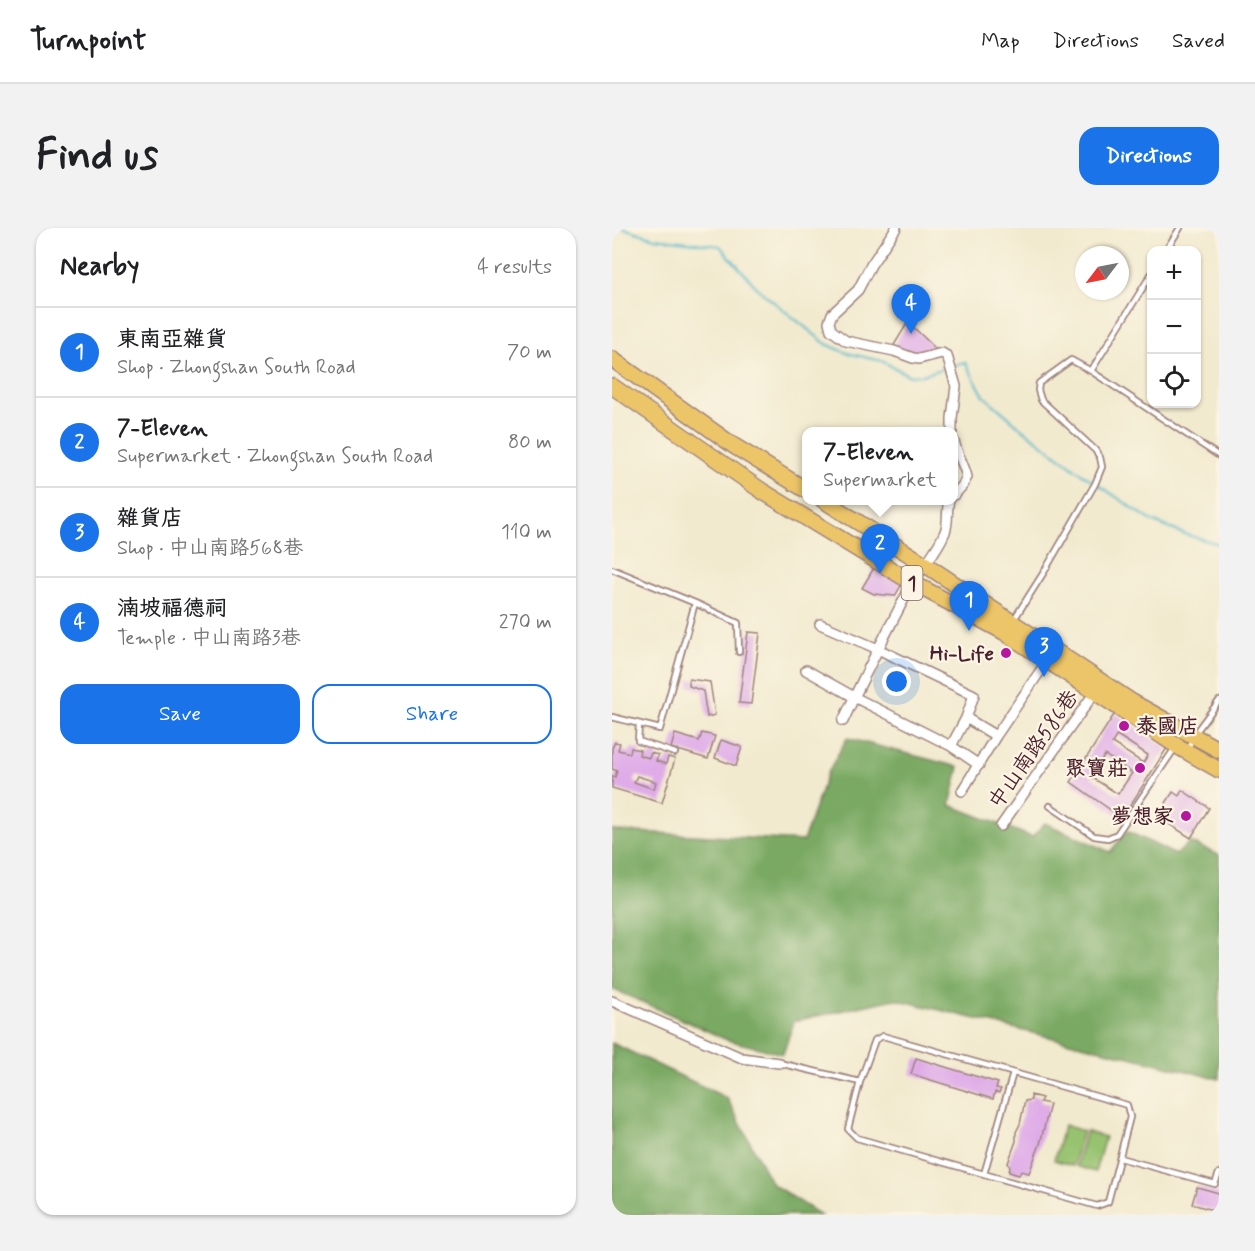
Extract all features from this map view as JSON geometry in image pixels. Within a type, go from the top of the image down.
[{"type":"main road","points":[[612,359],[734,446],[802,487]]},
{"type":"main road","name":"1","points":[[612,386],[762,491],[913,583],[1008,627],[1132,702],[1219,750]]},
{"type":"main road","name":"1","points":[[829,505],[926,565],[1008,627],[1047,661],[1182,749],[1219,770]]},
{"type":"street","points":[[896,228],[871,265],[858,290],[832,314],[829,322],[831,330],[846,341],[894,351],[913,358],[920,359],[942,353],[947,356],[956,386],[952,427]]},
{"type":"street","points":[[958,454],[967,477],[958,491]]},
{"type":"street","points":[[843,721],[913,583],[945,532],[948,505]]},
{"type":"street","points":[[820,624],[974,695],[966,718],[951,746]]},
{"type":"street","points":[[962,792],[996,736],[1047,661]]},
{"type":"street","points":[[806,670],[951,746],[979,765]]},
{"type":"street","name":"中山南路586巷","points":[[1001,826],[1095,692]]},
{"type":"street","points":[[966,718],[996,736]]},
{"type":"street","points":[[612,1001],[742,1058],[779,1063]]},
{"type":"lane","points":[[1169,246],[1180,228]]},
{"type":"lane","points":[[1091,371],[1147,281]]},
{"type":"lane","points":[[1008,627],[1044,572],[1095,484],[1102,467],[1100,457],[1095,450],[1041,400],[1038,390],[1039,383],[1071,360],[1219,456]]},
{"type":"lane","points":[[612,569],[738,622],[739,652]]},
{"type":"lane","points":[[612,717],[660,729],[694,603]]},
{"type":"lane","points":[[1050,806],[1094,836],[1108,838],[1117,834],[1219,701]]},
{"type":"lane","points":[[639,724],[639,741],[675,753]]},
{"type":"lane","points":[[883,1036],[1013,1073],[1127,1105],[1130,1117],[1108,1202],[1097,1206],[857,1138],[848,1129],[860,1082],[875,1040],[883,1036]]},
{"type":"lane","points":[[779,1063],[860,1082]]},
{"type":"lane","points":[[984,1174],[1013,1073]]},
{"type":"lane","points":[[1119,1158],[1217,1184],[1219,1173]]},
{"type":"green space","points":[[847,738],[959,767],[950,805],[1032,837],[1045,823],[1110,852],[1127,831],[1176,855],[1190,842],[1219,855],[1219,1079],[895,999],[794,1021],[783,1054],[727,1040],[612,989],[612,830],[803,841],[827,774]]},
{"type":"green space","points":[[612,1043],[727,1098],[772,1184],[821,1215],[612,1215]]},
{"type":"green space","points":[[1064,1125],[1083,1131],[1073,1166],[1054,1160]]},
{"type":"green space","points":[[1086,1131],[1105,1137],[1095,1172],[1076,1166]]},
{"type":"building","points":[[908,322],[936,349],[946,352],[906,356],[894,345]]},
{"type":"building","points":[[875,566],[903,582],[895,596],[874,594],[862,588]]},
{"type":"building","points":[[748,632],[760,633],[751,704],[739,703]]},
{"type":"building","points":[[689,679],[710,682],[715,715],[707,717],[703,691],[689,686]]},
{"type":"building","name":"聚寶莊","points":[[1115,713],[1167,748],[1122,818],[1071,782]],"holes":[[[1117,735],[1148,755],[1143,763],[1112,743]],[[1105,755],[1132,773],[1118,794],[1091,777]]]},
{"type":"building","points":[[702,733],[715,736],[708,759],[671,748],[675,734],[699,741]]},
{"type":"building","points":[[721,740],[742,747],[736,766],[715,758]]},
{"type":"building","points":[[615,742],[620,743],[618,750],[630,753],[631,748],[640,750],[639,755],[649,758],[651,753],[658,755],[656,761],[666,764],[668,757],[675,759],[662,803],[612,788],[612,776],[615,777],[617,771],[612,769],[612,748]],"holes":[[[637,776],[656,782],[654,789],[634,782]]]},
{"type":"building","name":"夢想家","points":[[1182,790],[1209,808],[1191,838],[1164,821],[1171,810],[1164,806],[1173,792],[1179,796]]},
{"type":"building","points":[[916,1058],[998,1083],[996,1088],[1001,1089],[999,1093],[995,1092],[993,1099],[911,1074]]},
{"type":"building","points":[[1031,1095],[1042,1098],[1040,1102],[1050,1104],[1040,1144],[1029,1173],[1021,1171],[1019,1175],[1009,1172],[1008,1163],[1016,1141],[1016,1132],[1025,1101],[1031,1100]]},
{"type":"building","points":[[1197,1187],[1219,1193],[1219,1212],[1192,1204]]},
{"type":"waterway","points":[[623,228],[655,238],[720,246],[759,290],[826,344],[847,353],[882,361],[910,376],[949,367]]},
{"type":"waterway","points":[[954,365],[965,362],[984,396],[1020,427],[1078,471],[1152,521],[1184,534],[1219,544]]},
{"type":"place","name":"湳坡福德祠","points":[[911,334]]},
{"type":"place","name":"7-Eleven","points":[[880,574]]},
{"type":"place","name":"東南亞雜貨","points":[[969,631]]},
{"type":"place","name":"Hi-Life","points":[[1006,653]]},
{"type":"place","name":"雜貨店","points":[[1044,677]]},
{"type":"place","name":"泰國店","points":[[1124,726]]},
{"type":"place","name":"聚寶莊","points":[[1140,768]]},
{"type":"place","name":"夢想家","points":[[1186,816]]}]
